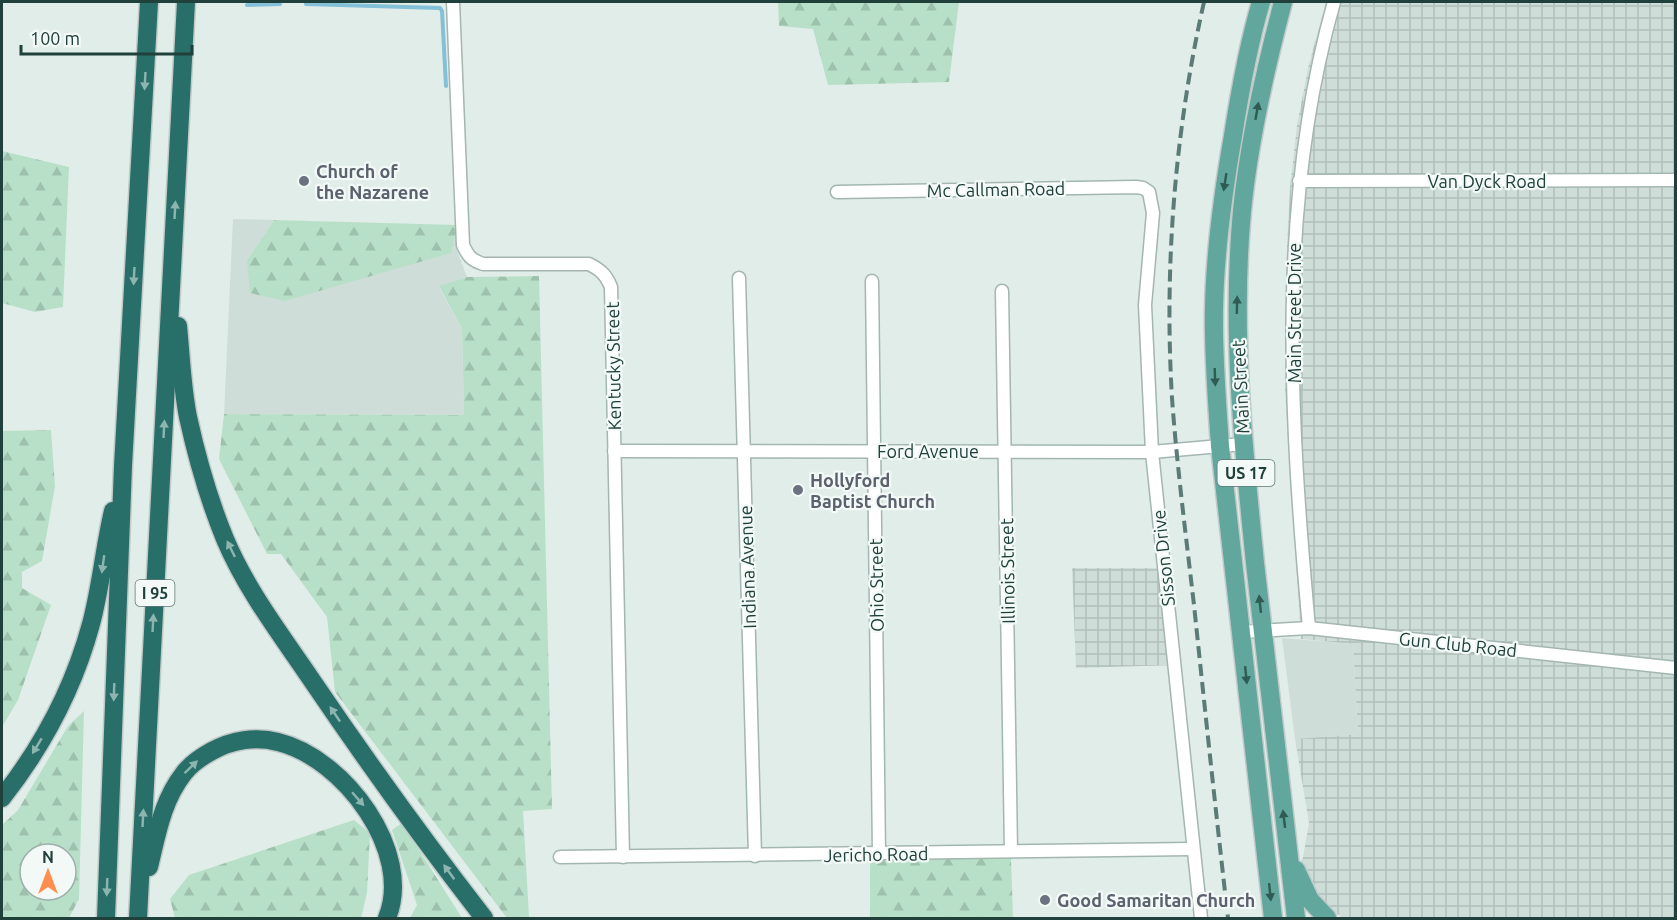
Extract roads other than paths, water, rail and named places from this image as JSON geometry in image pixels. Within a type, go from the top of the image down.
[{"type":"highway","name":"I 95","points":[[106,918],[123,466],[149,2]]},
{"type":"highway","name":"I 95","points":[[138,918],[186,2]]},
{"type":"highway","points":[[172,268],[188,415],[202,473],[226,540],[261,605],[357,746],[484,918]]},
{"type":"highway","points":[[2,798],[26,765],[50,724],[79,660],[91,624],[107,535],[123,466]]},
{"type":"highway","points":[[138,918],[160,818],[181,778],[191,765],[220,747],[237,741],[263,739],[280,742],[316,759],[363,804],[383,841],[392,871],[393,902],[387,918]]},
{"type":"main road","name":"Main Street","points":[[1261,2],[1244,74],[1220,216],[1214,309],[1215,385],[1220,446],[1273,918]]},
{"type":"main road","name":"Main Street","points":[[1283,2],[1260,95],[1242,210],[1236,332],[1243,444],[1296,918]]},
{"type":"main road","points":[[1288,848],[1300,883],[1310,900],[1326,918]]},
{"type":"street","name":"Kentucky Street","points":[[453,2],[463,244],[471,260],[483,264],[589,264],[606,275],[611,287],[623,857]]},
{"type":"street","name":"Main Street Drive","points":[[1309,628],[1297,502],[1294,418],[1294,248],[1303,149],[1317,64],[1334,2]]},
{"type":"street","name":"Van Dyck Road","points":[[1299,181],[1676,180]]},
{"type":"street","name":"Mc Callman Road","points":[[837,192],[1136,187],[1143,188],[1151,196]]},
{"type":"street","name":"Sisson Drive","points":[[1151,196],[1153,213],[1144,305],[1152,452],[1201,918]]},
{"type":"street","name":"Indiana Avenue","points":[[739,279],[755,856]]},
{"type":"street","name":"Ohio Street","points":[[872,280],[879,854]]},
{"type":"street","name":"Illinois Street","points":[[1002,291],[1011,852]]},
{"type":"street","name":"Ford Avenue","points":[[614,451],[1152,452],[1243,444]]},
{"type":"street","name":"Gun Club Road","points":[[1241,632],[1309,628],[1676,668]]},
{"type":"street","name":"Jericho Road","points":[[561,857],[1192,849]]},
{"type":"waterway","points":[[247,5],[280,4]]},
{"type":"waterway","points":[[306,4],[440,8],[446,86]]},
{"type":"railway","points":[[1204,2],[1186,99],[1174,198],[1170,348],[1179,476],[1228,918]]},
{"type":"place","name":"Church of the Nazarene","points":[[304,181]]},
{"type":"place","name":"Hollyford Baptist Church","points":[[798,490]]},
{"type":"place","name":"Good Samaritan Church","points":[[1045,900]]}]
